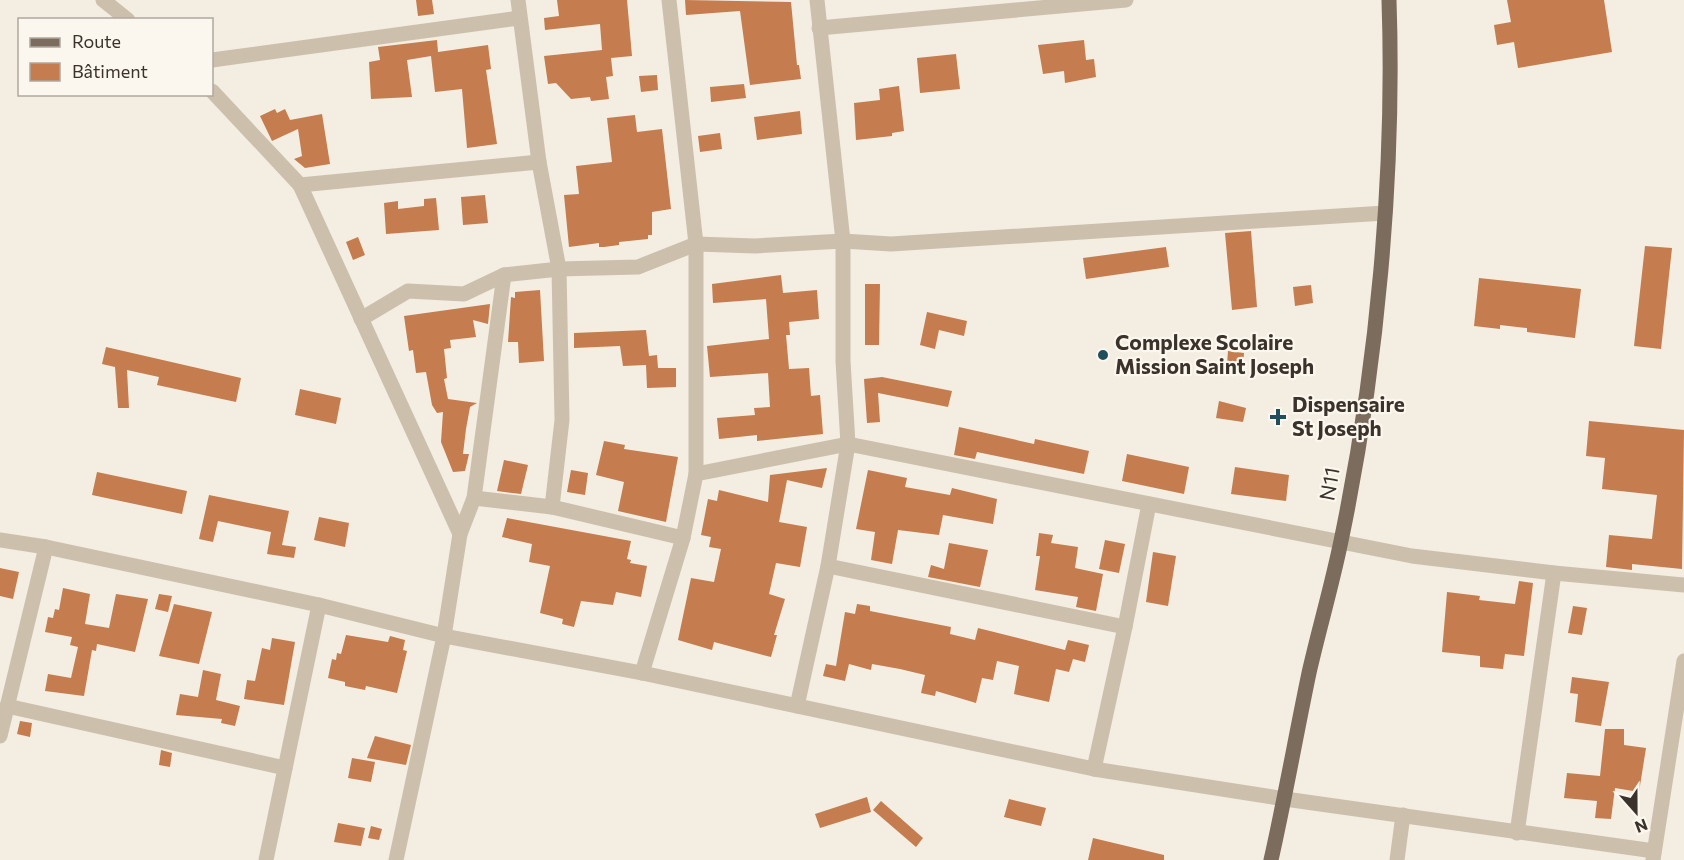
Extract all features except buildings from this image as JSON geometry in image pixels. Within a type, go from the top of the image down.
[{"type":"main road","name":"N11","points":[[1271,860],[1309,674],[1341,540],[1367,387],[1385,213],[1390,121],[1389,0]]},
{"type":"street","points":[[103,0],[126,18]]},
{"type":"street","points":[[518,0],[539,162],[560,269],[562,420],[552,507]]},
{"type":"street","points":[[642,673],[683,538],[696,474],[696,244],[669,0]]},
{"type":"street","points":[[797,706],[828,566],[848,444],[843,361],[843,242],[817,0]]},
{"type":"street","points":[[819,28],[1126,0]]},
{"type":"street","points":[[213,60],[519,18]]},
{"type":"street","points":[[213,92],[300,185],[460,534]]},
{"type":"street","points":[[300,185],[539,162]]},
{"type":"street","points":[[361,319],[408,291],[464,294],[504,275],[560,269],[638,267],[696,244],[755,246],[843,242],[891,244],[1385,213]]},
{"type":"street","points":[[396,860],[444,636],[460,534],[474,498],[504,275]]},
{"type":"street","points":[[696,474],[848,444],[1341,540],[1412,556],[1554,573],[1684,585]]},
{"type":"street","points":[[474,498],[552,507],[683,538]]},
{"type":"street","points":[[1094,769],[1149,504]]},
{"type":"street","points":[[0,540],[46,547],[319,605],[444,636],[642,673],[1094,769],[1285,800],[1403,815],[1653,856],[1684,661]]},
{"type":"street","points":[[0,736],[46,547]]},
{"type":"street","points":[[828,566],[1125,627]]},
{"type":"street","points":[[1517,833],[1554,573]]},
{"type":"street","points":[[266,860],[319,605]]},
{"type":"street","points":[[7,706],[285,768]]},
{"type":"street","points":[[1396,860],[1403,815]]},
{"type":"place","name":"Complexe Scolaire Mission Saint Joseph","points":[[1103,355]]},
{"type":"place","name":"Dispensaire St Joseph","points":[[1278,417]]}]
